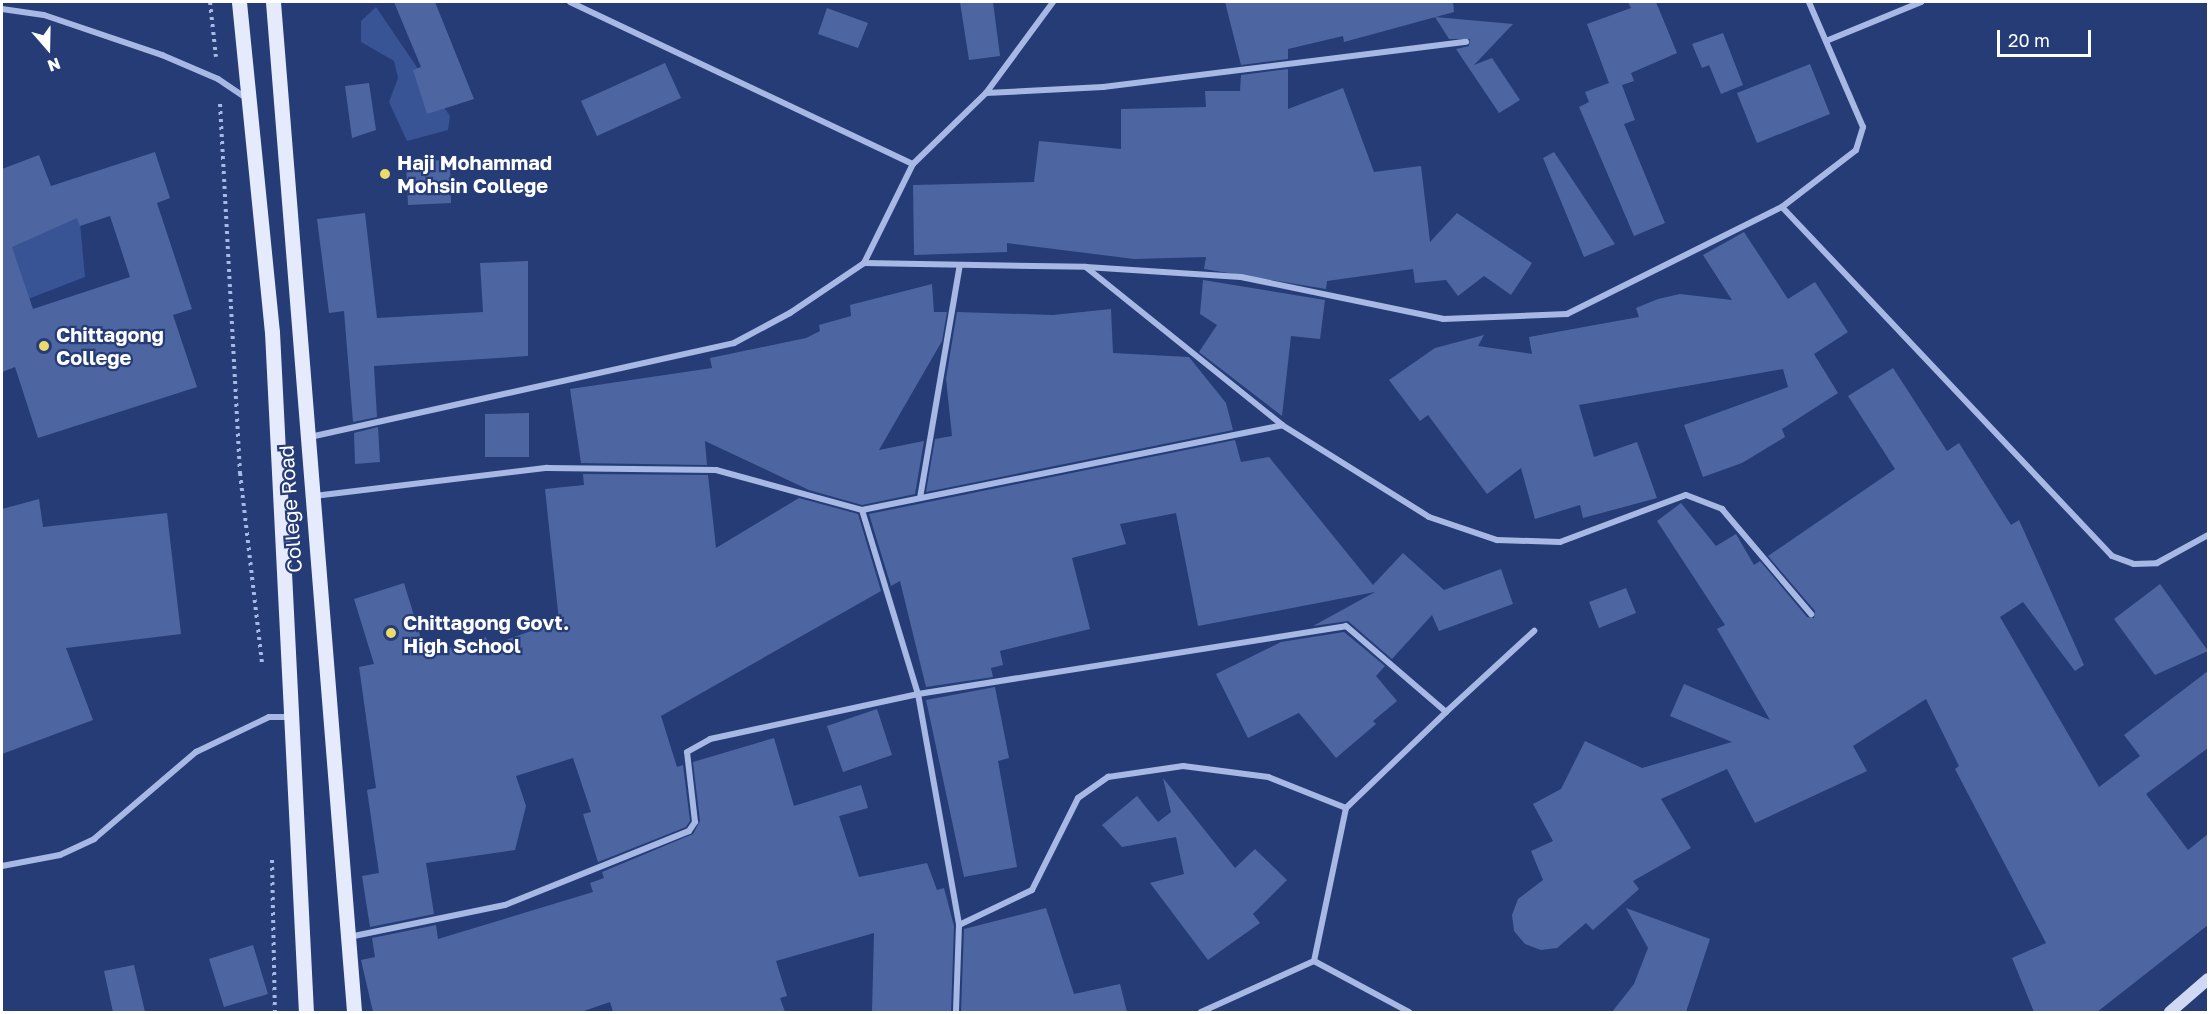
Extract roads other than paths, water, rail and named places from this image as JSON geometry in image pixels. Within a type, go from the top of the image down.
[{"type":"main road","name":"College Road","points":[[239,2],[252,102],[272,332],[294,717],[306,1012]]},
{"type":"main road","name":"College Road","points":[[273,2],[309,496],[354,1012]]},
{"type":"main road","points":[[2169,1012],[2208,979]]},
{"type":"street","points":[[570,2],[913,164]]},
{"type":"street","points":[[306,438],[734,343],[864,263],[913,164],[986,93],[1053,2]]},
{"type":"street","points":[[864,263],[1086,267],[1241,277],[1443,319],[1566,314],[1782,207],[1856,150],[1862,140],[1863,127],[1809,2]]},
{"type":"street","points":[[1826,41],[1922,2]]},
{"type":"street","points":[[2,9],[44,15],[218,79],[252,102]]},
{"type":"street","points":[[986,93],[1115,86],[1466,42]]},
{"type":"street","points":[[1782,207],[2112,556],[2134,564],[2157,563],[2208,535]]},
{"type":"street","points":[[920,498],[960,265]]},
{"type":"street","points":[[1086,267],[1282,425],[1429,517],[1497,540],[1560,542],[1686,495],[1722,509],[1811,614]]},
{"type":"street","points":[[309,496],[547,468],[716,470],[861,510],[1282,425]]},
{"type":"street","points":[[861,510],[918,694],[959,925],[956,1012]]},
{"type":"street","points":[[347,937],[505,905],[689,831],[695,822],[687,752],[710,739],[918,694],[1346,626],[1446,712]]},
{"type":"street","points":[[1314,961],[1346,808],[1534,632]]},
{"type":"street","points":[[2,866],[60,855],[94,839],[196,752],[268,717],[294,717]]},
{"type":"street","points":[[959,925],[1032,890],[1078,798],[1108,777],[1183,766],[1268,777],[1346,808]]},
{"type":"street","points":[[1201,1012],[1314,961]]},
{"type":"street","points":[[1314,961],[1409,1012]]},
{"type":"place","name":"Haji Mohammad Mohsin College","points":[[385,174]]},
{"type":"place","name":"Chittagong College","points":[[44,346]]},
{"type":"place","name":"Chittagong Govt. High School","points":[[391,633]]}]
